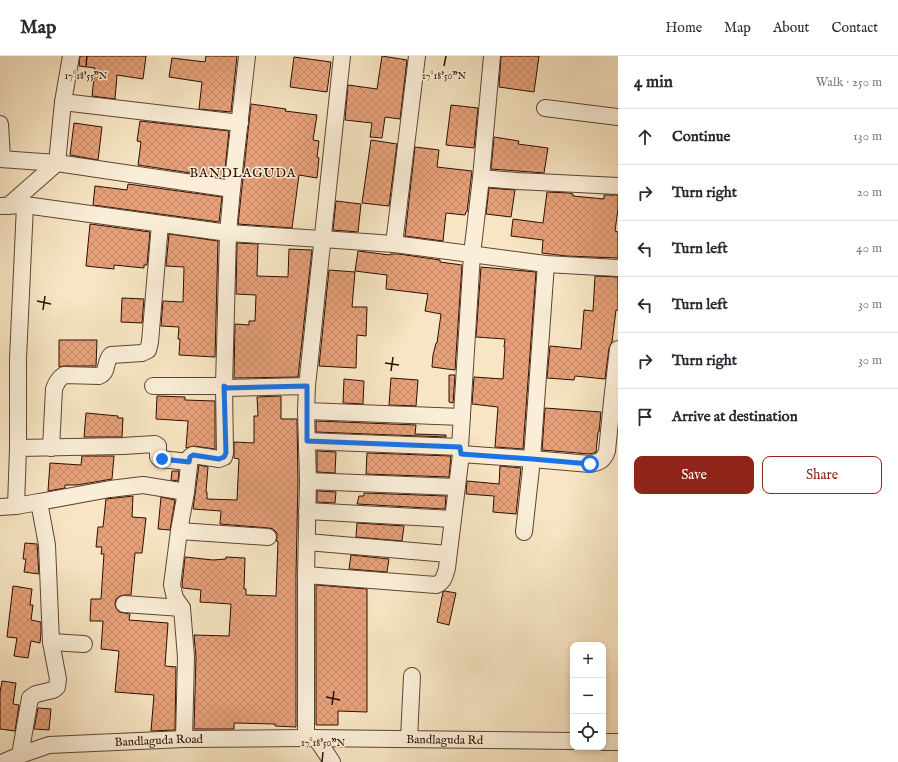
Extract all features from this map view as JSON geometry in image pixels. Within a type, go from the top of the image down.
[{"type":"street","points":[[4,206],[57,163],[63,102],[72,56]]},
{"type":"street","points":[[184,739],[186,656],[182,608],[175,598],[172,585],[190,457],[193,455],[219,459],[224,457],[226,453],[224,386],[228,233],[248,56]]},
{"type":"street","points":[[332,762],[311,738],[306,575],[308,481],[306,411],[307,386],[342,56]]},
{"type":"street","points":[[394,244],[417,56]]},
{"type":"street","points":[[306,575],[436,585],[440,584],[443,580],[447,568],[460,451],[472,254],[481,178],[492,56]]},
{"type":"street","points":[[63,102],[240,123]]},
{"type":"street","points":[[545,108],[618,117]]},
{"type":"street","points":[[0,124],[1,159],[57,163],[232,189]]},
{"type":"street","points":[[481,178],[618,186]]},
{"type":"street","points":[[4,206],[25,205],[228,233],[394,244],[546,264],[618,268]]},
{"type":"street","points":[[16,506],[18,448],[18,359],[25,205]]},
{"type":"street","points":[[51,448],[54,389],[60,378],[64,375],[99,376],[105,372],[107,361],[111,355],[142,353],[148,350],[150,342],[160,224]]},
{"type":"street","points":[[524,532],[532,459],[546,264]]},
{"type":"street","points":[[307,441],[460,451],[590,464],[598,462],[605,458],[608,451],[615,402],[618,349]]},
{"type":"street","points":[[153,386],[224,386],[227,388],[307,386]]},
{"type":"street","points":[[306,411],[462,417]]},
{"type":"street","points":[[18,448],[155,444],[158,446],[158,457],[160,459],[189,462]]},
{"type":"street","points":[[308,481],[456,487]]},
{"type":"street","points":[[0,507],[16,506],[143,484],[186,492]]},
{"type":"street","points":[[20,755],[30,698],[36,694],[53,690],[58,684],[51,642],[47,545],[39,502]]},
{"type":"street","points":[[307,511],[452,518]]},
{"type":"street","points":[[179,531],[268,537]]},
{"type":"street","points":[[307,542],[448,554]]},
{"type":"street","points":[[124,604],[182,608]]},
{"type":"street","points":[[51,642],[84,644]]},
{"type":"street","points":[[409,739],[412,676]]},
{"type":"street","name":"Bandlaguda Road","points":[[4,762],[49,745],[184,739],[311,738]]},
{"type":"street","name":"Bandlaguda Rd","points":[[311,738],[570,742]]},
{"type":"street","points":[[606,742],[618,742]]},
{"type":"building","points":[[80,56],[146,56],[143,79],[117,75],[115,99],[92,96],[95,68],[79,66]]},
{"type":"building","points":[[206,56],[237,56],[231,112],[199,109],[202,82],[169,77],[172,58],[205,62]]},
{"type":"building","points":[[382,56],[407,60],[400,119],[385,117],[382,138],[370,137],[372,123],[345,120],[348,85],[377,89]]},
{"type":"building","points":[[501,56],[539,56],[534,92],[499,87]]},
{"type":"building","points":[[294,57],[331,62],[327,92],[290,87]]},
{"type":"building","points":[[251,104],[286,109],[285,111],[317,115],[313,140],[319,141],[317,178],[299,175],[292,228],[238,224]]},
{"type":"building","points":[[451,105],[478,108],[474,148],[446,145]]},
{"type":"building","points":[[140,121],[229,131],[224,178],[138,165],[141,142],[137,141]]},
{"type":"building","points":[[74,123],[102,127],[98,160],[70,155]]},
{"type":"building","points":[[494,137],[519,141],[518,144],[548,148],[544,173],[491,169]]},
{"type":"building","points":[[371,140],[397,144],[389,206],[362,203]]},
{"type":"building","points":[[415,147],[439,150],[437,167],[472,171],[467,212],[465,215],[446,213],[443,241],[405,236]]},
{"type":"building","points":[[128,184],[222,197],[219,222],[93,205],[95,186],[127,190]]},
{"type":"building","points":[[489,188],[515,190],[511,217],[486,214]]},
{"type":"building","points":[[547,192],[569,193],[573,194],[573,196],[604,199],[604,195],[618,195],[615,231],[618,232],[618,258],[566,256],[542,253],[543,240],[511,236],[513,219],[543,223]]},
{"type":"building","points":[[336,201],[361,204],[358,232],[333,230]]},
{"type":"building","points":[[90,224],[150,232],[147,265],[144,265],[144,268],[114,265],[114,269],[86,266]]},
{"type":"building","points":[[169,234],[218,241],[215,357],[179,355],[179,327],[161,326],[163,301],[183,302],[184,267],[166,266]]},
{"type":"building","points":[[237,243],[258,244],[257,276],[288,277],[289,249],[312,250],[298,377],[234,378],[235,324],[249,325],[249,321],[255,321],[256,295],[236,294]]},
{"type":"building","points":[[358,251],[390,255],[399,254],[462,265],[455,370],[432,367],[441,314],[425,311],[428,294],[386,289],[387,275],[355,271]]},
{"type":"building","points":[[481,267],[536,272],[523,449],[495,447],[498,407],[472,404],[474,377],[503,379],[505,339],[476,337]]},
{"type":"building","points":[[329,270],[355,272],[352,307],[367,307],[366,336],[357,335],[356,368],[319,366]]},
{"type":"building","points":[[595,276],[618,277],[618,310],[616,310],[605,379],[575,376],[574,380],[547,378],[550,346],[581,349],[584,310],[593,311]]},
{"type":"building","points":[[122,298],[144,299],[142,323],[121,322]]},
{"type":"building","points":[[59,340],[97,340],[96,366],[59,367]]},
{"type":"building","points":[[449,375],[455,375],[453,403],[449,402]]},
{"type":"building","points":[[391,378],[418,380],[416,406],[389,405]]},
{"type":"building","points":[[344,379],[364,381],[363,404],[343,403]]},
{"type":"building","points":[[157,396],[185,397],[185,400],[215,401],[215,449],[194,446],[186,448],[188,421],[156,419]]},
{"type":"building","points":[[281,396],[281,419],[297,419],[298,481],[296,575],[296,727],[275,726],[275,724],[234,723],[234,729],[194,729],[196,657],[194,635],[229,636],[231,604],[200,602],[201,590],[183,588],[185,557],[213,560],[226,559],[226,557],[245,558],[244,589],[246,589],[246,595],[276,596],[278,541],[276,541],[277,533],[273,529],[220,524],[221,511],[193,509],[199,465],[208,467],[206,492],[207,499],[237,500],[239,459],[234,458],[234,442],[254,443],[254,416],[258,416],[257,397]]},
{"type":"building","points":[[545,408],[601,412],[596,452],[590,454],[542,450]]},
{"type":"building","points":[[86,413],[118,416],[118,418],[123,418],[122,437],[84,437]]},
{"type":"building","points":[[316,421],[416,425],[415,434],[446,435],[446,437],[316,432]]},
{"type":"building","points":[[317,451],[336,452],[335,473],[317,472]]},
{"type":"building","points":[[367,453],[451,456],[449,477],[366,474]]},
{"type":"building","points":[[82,456],[114,456],[112,479],[77,485],[65,485],[65,488],[48,491],[50,463],[81,465]]},
{"type":"building","points":[[500,466],[521,468],[516,514],[493,512],[494,496],[466,494],[467,481],[499,484]]},
{"type":"building","points":[[172,471],[179,471],[178,481],[171,480]]},
{"type":"building","points":[[317,491],[336,492],[335,503],[317,502]]},
{"type":"building","points":[[364,493],[446,496],[445,509],[357,504],[359,496],[364,496]]},
{"type":"building","points":[[133,496],[132,517],[146,518],[142,553],[135,553],[131,595],[120,596],[116,599],[115,604],[119,612],[130,614],[129,620],[168,623],[165,666],[176,667],[175,730],[151,731],[154,695],[115,692],[119,651],[101,649],[103,621],[90,621],[91,599],[101,599],[104,554],[101,554],[102,547],[96,547],[98,527],[103,527],[106,499]]},
{"type":"building","points":[[161,497],[175,500],[170,530],[158,529]]},
{"type":"building","points":[[357,523],[404,526],[402,541],[356,537]]},
{"type":"building","points":[[25,543],[37,544],[39,574],[24,572],[26,559],[23,559]]},
{"type":"building","points":[[351,555],[389,559],[387,572],[349,569]]},
{"type":"building","points":[[316,585],[367,589],[367,712],[338,711],[338,725],[316,725]]},
{"type":"building","points":[[13,586],[32,589],[30,605],[33,605],[31,620],[41,622],[40,643],[31,641],[28,658],[14,656],[17,638],[7,637]]},
{"type":"building","points":[[443,592],[456,593],[449,625],[437,622]]},
{"type":"building","points":[[2,681],[16,683],[13,704],[19,705],[15,731],[0,729],[0,693]]},
{"type":"building","points":[[38,708],[51,709],[49,730],[34,729]]},
{"type":"district","name":"BANDLAGUDA","points":[[243,172]]},
{"type":"route","points":[[162,459],[189,462],[190,457],[193,455],[219,459],[224,457],[226,453],[224,386],[227,388],[307,386],[307,441],[460,447],[461,454],[590,464]]}]
